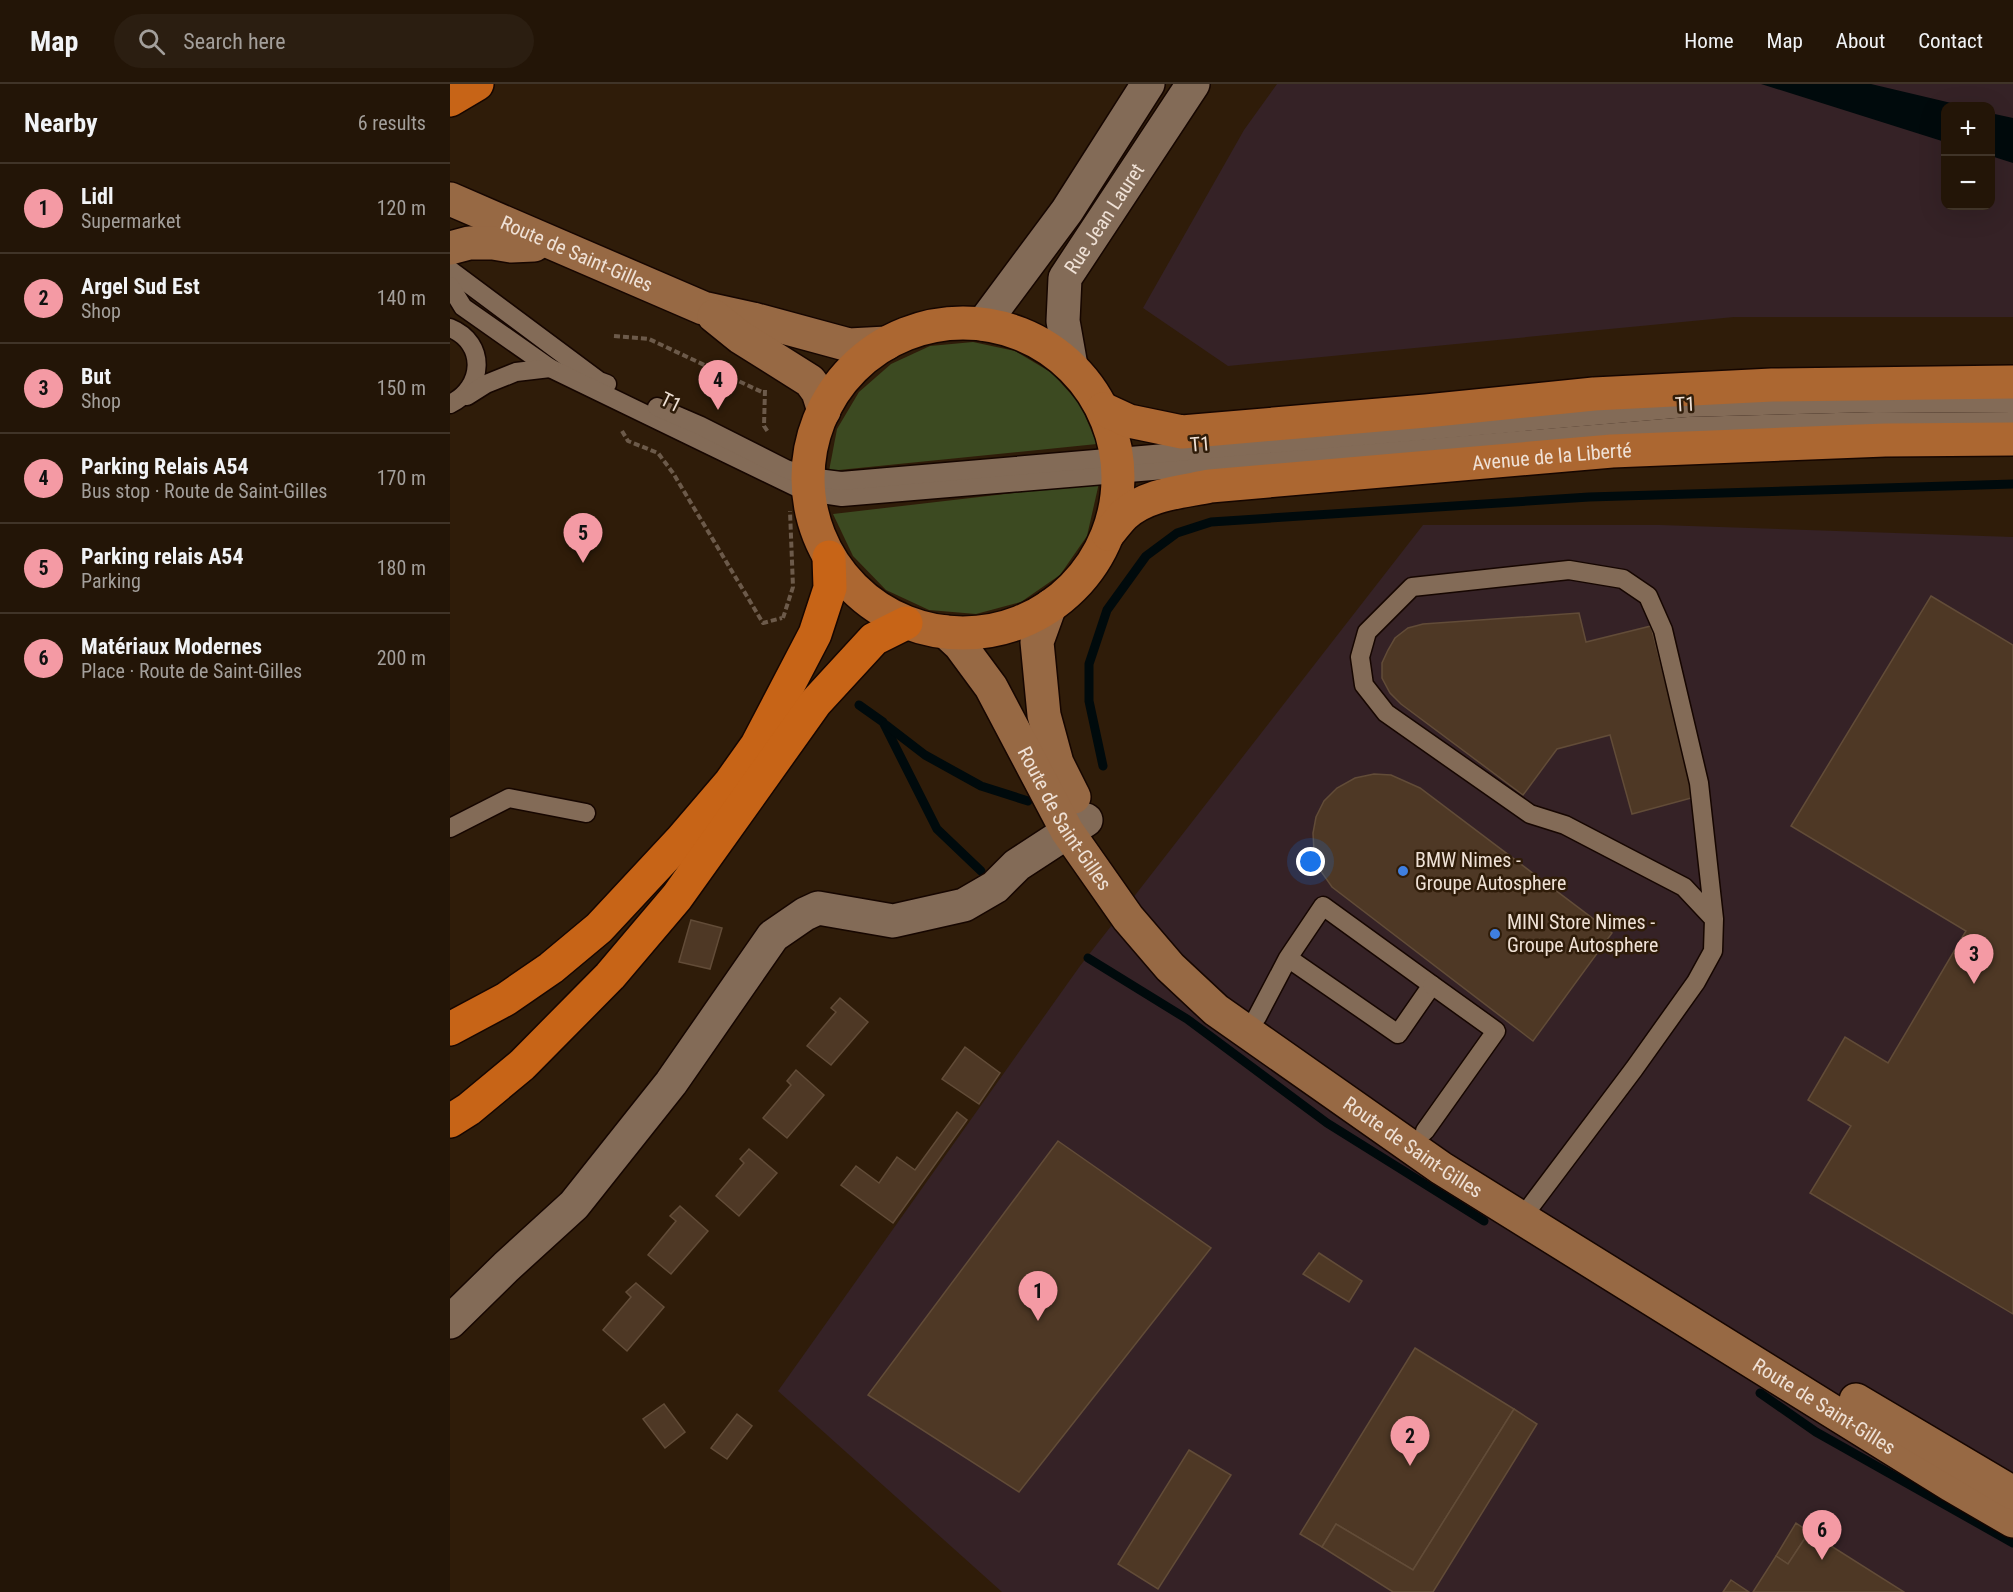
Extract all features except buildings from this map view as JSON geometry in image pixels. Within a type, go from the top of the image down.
[{"type":"highway","points":[[450,100],[477,84]]},
{"type":"highway","points":[[450,1029],[506,999],[551,968],[599,928],[682,839],[730,783],[757,745],[815,634],[830,588],[829,557]]},
{"type":"highway","points":[[450,1121],[469,1109],[522,1065],[609,976],[677,897],[816,702],[874,639],[906,623]]},
{"type":"main road","name":"Route de Saint-Gilles","points":[[450,200],[703,308],[849,345],[887,343]]},
{"type":"main road","points":[[450,248],[469,243],[511,246],[553,244]]},
{"type":"main road","name":"Route de Saint-Gilles","points":[[703,308],[740,337],[810,381],[818,392],[824,411]]},
{"type":"main road","points":[[943,324],[983,324],[1015,331],[1030,338],[1058,355],[1083,379],[1103,410],[1112,433],[1118,465],[1116,504],[1108,534],[1100,551],[1078,582],[1050,606],[1006,627],[982,632],[946,632],[906,623],[870,603],[848,582],[829,557],[803,493],[812,444],[824,411],[850,373],[867,356],[887,343],[915,331],[943,324]]},
{"type":"main road","points":[[1103,410],[1129,421],[1182,432],[1426,411],[1594,393],[1772,385],[2013,382]]},
{"type":"main road","name":"Avenue de la Liberté","points":[[1108,534],[1124,515],[1141,504],[1161,496],[1210,486],[1612,451],[1886,440],[2013,439]]},
{"type":"main road","name":"Route de Saint-Gilles","points":[[1050,606],[1037,642],[1044,715],[1077,826],[1136,892],[1181,948],[1227,995],[1510,1188],[1527,1211],[1951,1485],[2013,1521]]},
{"type":"main road","name":"Route de Saint-Gilles","points":[[946,632],[960,645],[991,687],[1077,826],[1128,918],[1170,967],[1216,1010],[1441,1168],[1527,1211],[1790,1360],[2013,1493]]},
{"type":"street","name":"Rue Jean Lauret","points":[[983,324],[1067,212],[1148,84]]},
{"type":"street","name":"Rue Jean Lauret","points":[[1071,366],[1063,321],[1065,278],[1193,84]]},
{"type":"street","points":[[450,1322],[574,1205],[671,1083],[773,936],[818,908],[893,921],[964,905],[995,887],[1017,866],[1077,826]]},
{"type":"lane","name":"T1","points":[[450,270],[599,381],[701,426],[786,469],[803,493]]},
{"type":"lane","name":"T1","points":[[450,286],[457,305],[550,368],[803,493],[842,497],[1118,465],[1688,408],[1876,403],[2013,404]]},
{"type":"lane","points":[[457,305],[599,381]]},
{"type":"lane","points":[[450,328],[467,340],[474,352],[477,365],[475,378],[469,390],[455,402]]},
{"type":"lane","points":[[455,402],[486,384],[516,372],[550,368]]},
{"type":"lane","name":"T1","points":[[1118,465],[1688,426],[1876,421],[2013,422]]},
{"type":"lane","points":[[1527,1211],[1634,1070],[1696,982],[1713,951],[1714,919],[1699,783],[1663,630],[1648,596],[1623,579],[1569,570],[1412,587],[1367,632],[1360,657],[1364,685],[1386,713],[1530,814],[1565,825],[1684,887],[1714,919]]},
{"type":"lane","points":[[450,828],[509,798],[586,813]]},
{"type":"lane","points":[[1257,1017],[1288,958],[1323,906],[1496,1031],[1425,1131]]},
{"type":"lane","points":[[1288,958],[1398,1034],[1432,986]]},
{"type":"path","points":[[614,336],[649,339],[764,393]]},
{"type":"path","points":[[767,386],[764,393],[764,426],[769,434]]},
{"type":"path","points":[[620,427],[628,441],[657,453],[673,473],[763,623],[782,618],[790,621]]},
{"type":"path","points":[[782,618],[793,587],[803,493]]},
{"type":"shaded area","points":[[1277,84],[2013,84],[2013,317],[1734,317],[1228,366],[1143,308],[1244,130]]},
{"type":"shaded area","points":[[1761,84],[1871,84],[1947,102],[1941,102],[1941,141]]},
{"type":"shaded area","points":[[1995,114],[2013,118],[2013,163],[1995,157]]},
{"type":"shaded area","points":[[1423,525],[1660,525],[2013,537],[2013,1592],[1002,1592],[778,1391],[1080,966]]},
{"type":"green space","points":[[973,342],[1015,351],[1052,373],[1080,404],[1097,444],[829,471],[837,429],[859,392],[891,364],[930,346]]},
{"type":"green space","points":[[1099,483],[1087,536],[1060,575],[1021,602],[976,614],[929,610],[886,590],[853,556],[833,514]]},
{"type":"waterway","points":[[1103,766],[1089,701],[1089,664],[1107,610],[1146,556],[1177,533],[1211,522],[1589,497],[2013,484]]},
{"type":"waterway","points":[[859,705],[883,722],[937,829],[981,871]]},
{"type":"waterway","points":[[886,725],[925,755],[981,786],[1028,801]]},
{"type":"waterway","points":[[1088,958],[1187,1019],[1327,1123],[1484,1221]]},
{"type":"waterway","points":[[1760,1393],[1816,1432],[2013,1543]]},
{"type":"place","name":"Parking Relais A54","points":[[718,410]]},
{"type":"place","name":"Parking relais A54","points":[[583,563]]},
{"type":"place","name":"BMW Nimes - Groupe Autosphere","points":[[1403,871]]},
{"type":"place","name":"MINI Store Nimes - Groupe Autosphere","points":[[1495,934]]},
{"type":"place","name":"But","points":[[1974,984]]},
{"type":"place","name":"Lidl","points":[[1038,1321]]},
{"type":"place","name":"Argel Sud Est","points":[[1410,1466]]},
{"type":"place","name":"Matériaux Modernes","points":[[1822,1560]]}]
